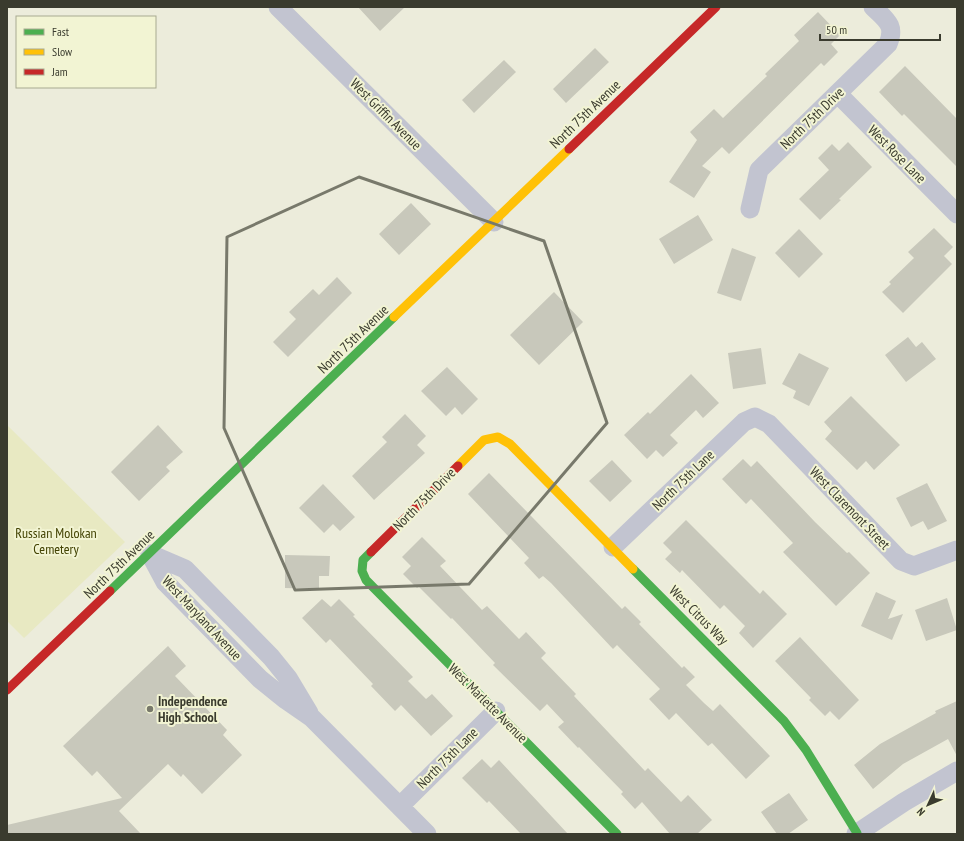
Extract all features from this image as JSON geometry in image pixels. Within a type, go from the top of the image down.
[{"type":"street","name":"West Griffin Avenue","points":[[278,7],[494,222]]},
{"type":"street","name":"North 75th Avenue","points":[[7,690],[150,554],[716,7]]},
{"type":"street","name":"North 75th Drive","points":[[750,209],[759,170],[888,44],[891,36],[890,24],[873,7]]},
{"type":"street","name":"West Rose Lane","points":[[838,94],[957,214]]},
{"type":"street","name":"North 75th Lane","points":[[613,547],[744,422],[755,417]]},
{"type":"street","name":"West Claremont Street","points":[[755,417],[769,424],[901,561],[914,566],[957,550]]},
{"type":"street","name":"North 75th Drive","points":[[362,571],[363,560],[484,440],[498,437]]},
{"type":"street","name":"West Citrus Way","points":[[498,437],[510,444],[784,721],[806,750],[856,833]]},
{"type":"street","name":"West Maryland Avenue","points":[[150,554],[185,569],[271,657],[288,678],[312,718],[427,834]]},
{"type":"street","name":"West Marlette Avenue","points":[[362,571],[366,580],[617,834]]},
{"type":"street","name":"North 75th Lane","points":[[400,806],[496,711]]},
{"type":"street","points":[[856,833],[904,802],[956,774]]},
{"type":"highlighted area","points":[[359,177],[544,241],[607,423],[469,584],[295,590],[224,428],[227,237]]},
{"type":"green space","name":"Russian Molokan Cemetery","points":[[7,425],[125,542],[24,638],[7,621]]},
{"type":"building","points":[[358,7],[405,7],[380,31]]},
{"type":"building","points":[[818,12],[840,35],[831,44],[838,52],[824,66],[821,63],[729,154],[722,147],[702,166],[711,172],[694,198],[669,182],[697,140],[690,132],[714,109],[723,118],[767,76],[765,74],[799,41],[794,35]]},
{"type":"building","points":[[595,48],[609,62],[566,103],[553,89]]},
{"type":"building","points":[[504,60],[516,72],[474,113],[462,100]]},
{"type":"building","points":[[905,66],[957,119],[957,167],[904,114],[902,116],[879,92]]},
{"type":"building","points":[[848,142],[872,167],[820,220],[799,199],[829,170],[818,158],[832,144],[839,151]]},
{"type":"building","points":[[411,203],[431,224],[399,255],[379,234]]},
{"type":"building","points":[[698,215],[713,240],[674,264],[659,239]]},
{"type":"building","points":[[934,228],[953,247],[944,256],[952,264],[903,313],[882,292],[891,284],[889,282],[914,258],[908,252]]},
{"type":"building","points":[[799,229],[823,254],[799,278],[775,253]]},
{"type":"building","points":[[732,248],[756,257],[741,301],[717,293]]},
{"type":"building","points":[[337,277],[352,293],[288,357],[273,342],[296,319],[289,312],[313,289],[319,295]]},
{"type":"building","points":[[554,292],[583,322],[539,365],[510,335]]},
{"type":"building","points":[[908,337],[916,347],[922,342],[936,359],[906,382],[885,355]]},
{"type":"building","points":[[761,348],[766,384],[733,389],[728,353]]},
{"type":"building","points":[[799,353],[829,368],[809,406],[793,398],[796,391],[782,384]]},
{"type":"building","points":[[447,367],[478,399],[462,415],[455,407],[446,416],[421,391]]},
{"type":"building","points":[[691,374],[719,403],[703,418],[696,410],[670,435],[678,443],[663,457],[656,450],[647,459],[624,435],[648,412],[650,414]]},
{"type":"building","points":[[851,396],[900,445],[874,470],[866,461],[857,470],[825,439],[832,431],[824,422]]},
{"type":"building","points":[[405,414],[426,436],[417,445],[425,453],[374,500],[352,476],[387,442],[382,437]]},
{"type":"building","points":[[158,425],[183,452],[166,467],[170,471],[139,501],[111,472]]},
{"type":"building","points":[[743,459],[751,467],[757,461],[815,522],[870,573],[836,606],[783,552],[793,543],[751,499],[746,504],[722,479]]},
{"type":"building","points":[[612,460],[632,481],[610,502],[589,481]]},
{"type":"building","points":[[489,473],[622,609],[625,606],[641,622],[639,624],[682,668],[684,666],[695,677],[686,685],[713,711],[720,704],[770,756],[746,779],[712,743],[708,746],[676,713],[669,720],[649,699],[660,689],[617,645],[613,649],[551,583],[543,576],[539,579],[524,563],[529,558],[468,494]]},
{"type":"building","points":[[927,483],[947,521],[928,530],[923,521],[911,527],[896,498]]},
{"type":"building","points":[[323,484],[355,517],[340,531],[333,524],[324,533],[299,508]]},
{"type":"building","points":[[686,520],[760,594],[763,590],[787,614],[753,648],[739,633],[745,626],[724,605],[720,609],[682,570],[680,573],[665,559],[672,552],[663,543]]},
{"type":"building","points":[[422,537],[446,561],[440,566],[482,610],[487,606],[519,639],[526,632],[546,653],[541,658],[576,694],[574,696],[645,771],[648,768],[681,802],[688,795],[712,820],[697,834],[670,834],[642,802],[635,809],[621,794],[623,792],[558,727],[564,722],[547,704],[540,711],[493,665],[495,663],[452,618],[451,619],[419,587],[417,588],[403,574],[411,566],[402,557]]},
{"type":"building","points":[[285,555],[330,556],[329,576],[319,576],[319,589],[285,588]]},
{"type":"building","points":[[876,592],[896,601],[888,619],[903,614],[892,640],[861,626]]},
{"type":"building","points":[[947,598],[957,630],[926,641],[915,610]]},
{"type":"building","points":[[322,599],[331,607],[339,599],[355,615],[353,616],[413,677],[408,681],[426,699],[432,694],[453,716],[431,736],[401,705],[395,711],[371,686],[373,684],[330,639],[326,643],[302,618]]},
{"type":"building","points":[[800,637],[859,700],[839,720],[830,711],[825,716],[809,700],[811,698],[775,661]]},
{"type":"building","points":[[168,646],[186,666],[175,676],[227,730],[223,735],[242,755],[202,794],[183,774],[181,777],[168,764],[119,811],[141,834],[7,834],[7,825],[122,798],[97,771],[92,776],[63,746]]},
{"type":"building","points":[[957,701],[957,756],[948,739],[903,764],[873,789],[854,765],[880,744],[936,713],[935,711]]},
{"type":"building","points":[[482,759],[491,768],[499,760],[568,834],[521,834],[489,801],[487,803],[462,778]]},
{"type":"building","points":[[789,793],[808,820],[788,834],[777,834],[761,812]]},
{"type":"traffic: fast","points":[[110,591],[394,317]]},
{"type":"traffic: fast","points":[[371,552],[363,560],[362,571],[366,580],[617,834]]},
{"type":"traffic: fast","points":[[633,569],[784,721],[806,750],[857,833]]},
{"type":"traffic: slow","points":[[394,317],[569,149]]},
{"type":"traffic: slow","points":[[458,466],[484,440],[498,437],[510,444],[633,569]]},
{"type":"traffic: jam","points":[[569,149],[716,7]]},
{"type":"traffic: jam","points":[[371,552],[458,466]]},
{"type":"traffic: jam","points":[[7,690],[110,591]]},
{"type":"place","name":"Independence High School","points":[[150,709]]}]
